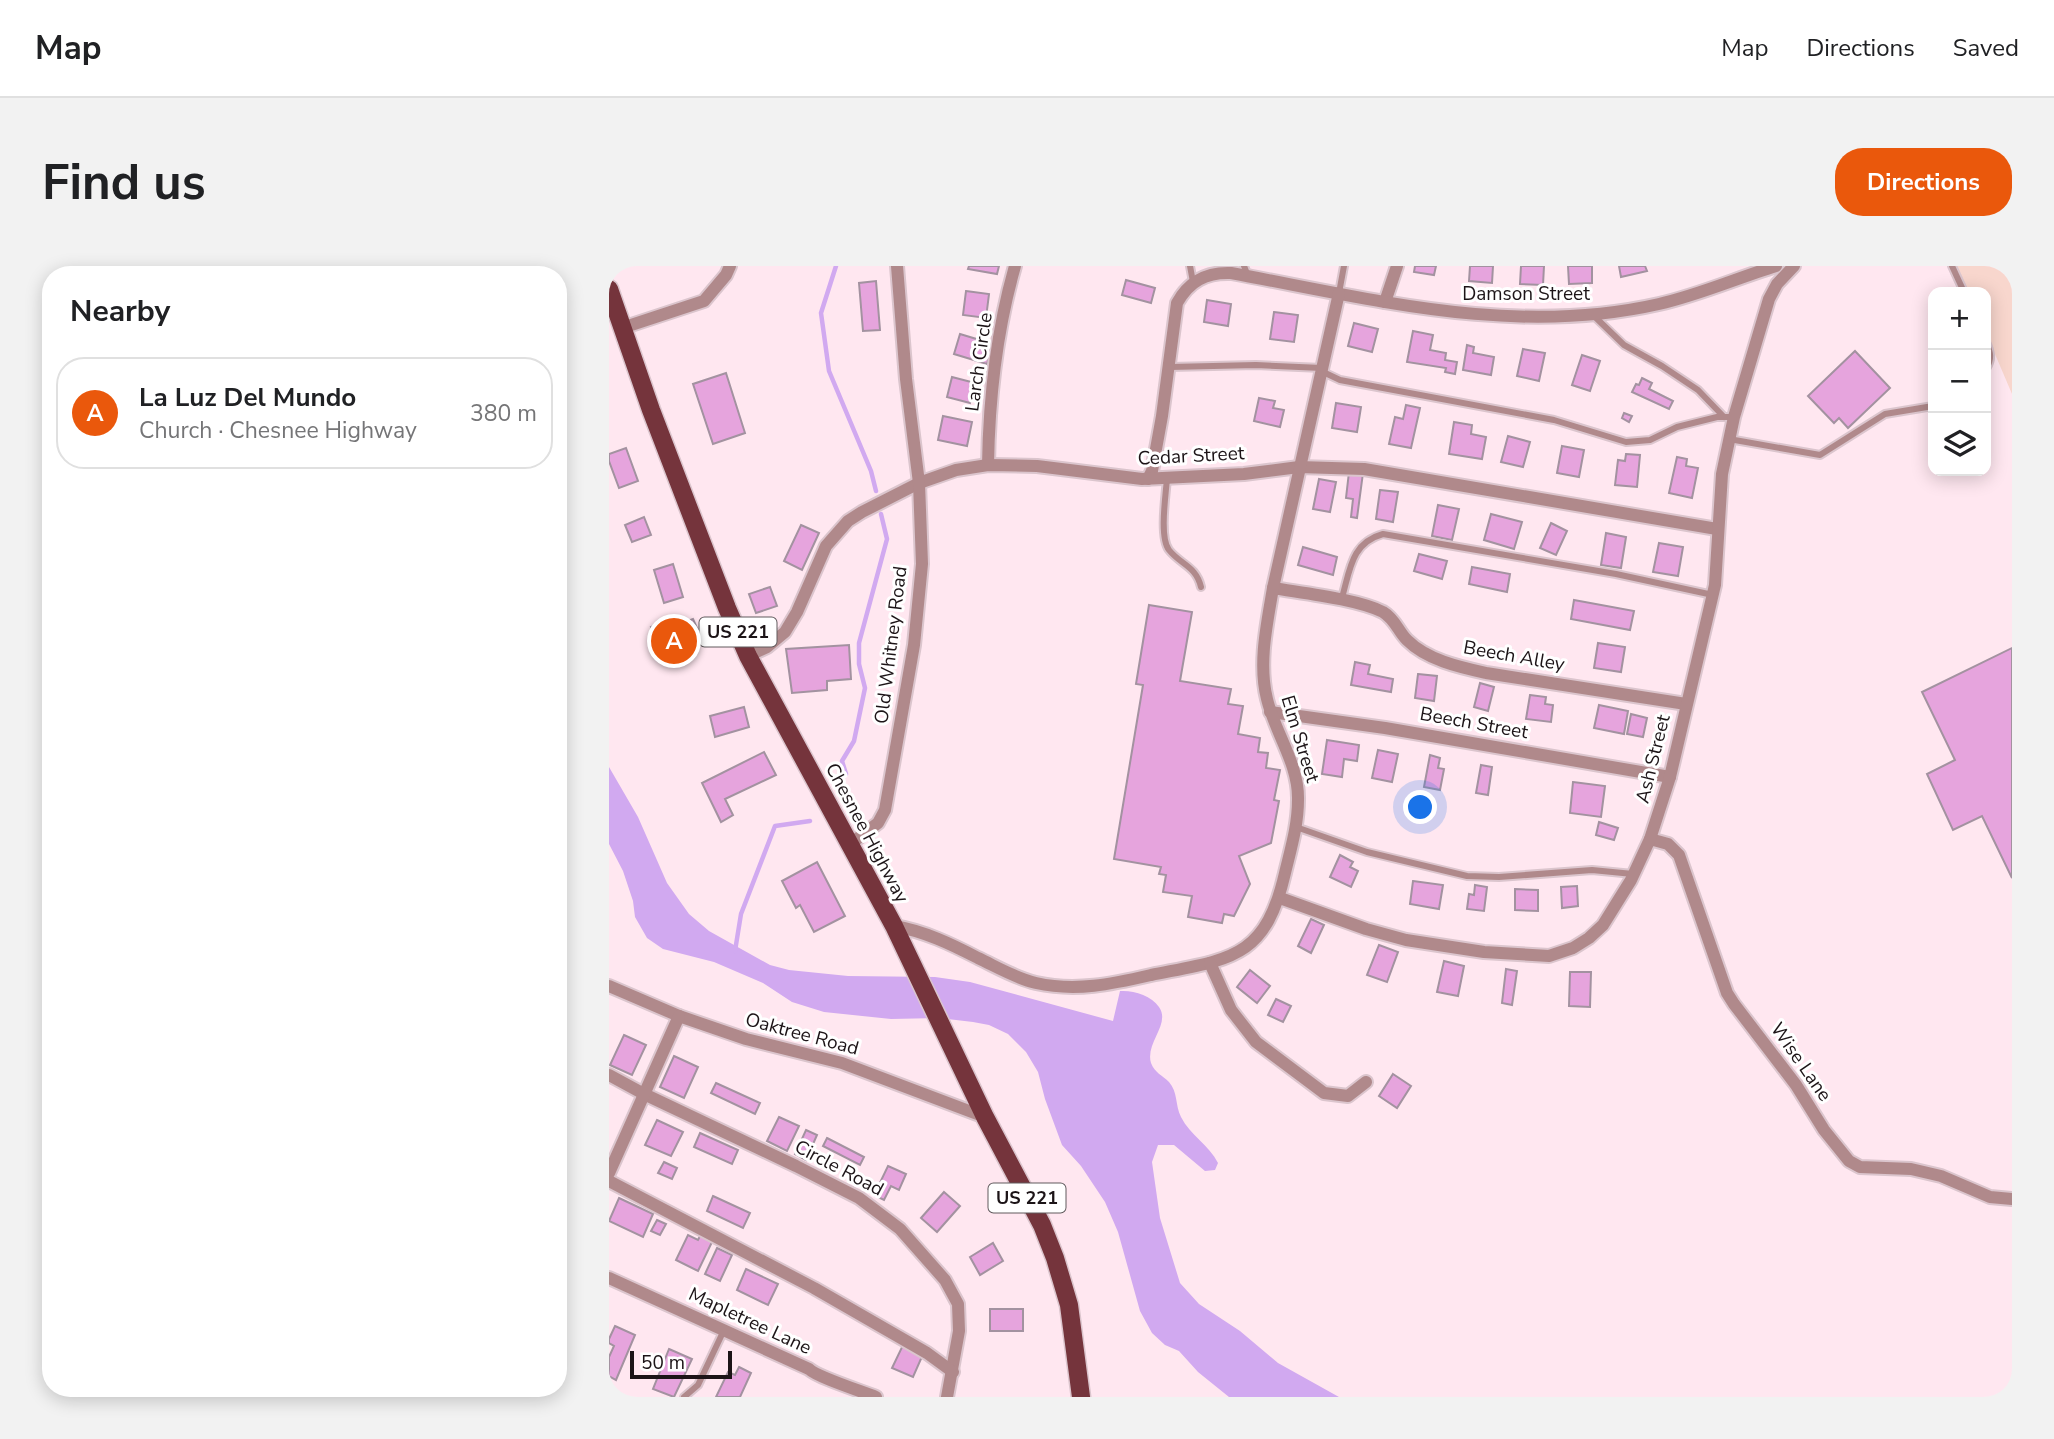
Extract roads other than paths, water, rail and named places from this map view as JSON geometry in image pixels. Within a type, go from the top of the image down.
[{"type":"main road","name":"Chesnee Highway","points":[[609,289],[710,566],[748,656],[894,926],[985,1117],[1042,1225],[1069,1305],[1081,1397]]},
{"type":"street","points":[[622,328],[704,301],[726,275],[730,266]]},
{"type":"street","name":"Old Whitney Road","points":[[849,845],[867,834],[878,823],[885,810],[919,604],[922,523],[897,266]]},
{"type":"street","name":"Larch Circle","points":[[988,465],[997,363],[1015,266]]},
{"type":"street","points":[[1385,302],[1397,266]]},
{"type":"street","name":"Damson Street","points":[[1193,282],[1217,272],[1246,271],[1385,302],[1476,315],[1554,317],[1657,305],[1776,266]]},
{"type":"street","name":"Ash Street","points":[[1280,898],[1366,929],[1406,940],[1459,949],[1537,957],[1555,954],[1589,938],[1603,925],[1635,874],[1650,839],[1670,777],[1713,595],[1729,417],[1769,299],[1794,266]]},
{"type":"street","points":[[1148,479],[1157,444],[1177,303],[1183,291],[1193,282]]},
{"type":"street","name":"Elm Street","points":[[894,926],[918,930],[1015,977],[1056,987],[1098,987],[1210,963],[1233,955],[1253,942],[1269,921],[1280,898],[1296,827],[1297,782],[1270,712],[1263,666],[1273,588],[1339,293]]},
{"type":"street","name":"Cedar Street","points":[[748,656],[776,640],[791,623],[818,561],[836,533],[862,512],[919,483],[956,470],[988,465],[1037,466],[1148,479],[1244,474],[1299,467],[1364,469],[1717,529]]},
{"type":"street","name":"Beech Alley","points":[[1273,588],[1383,612],[1416,647],[1433,657],[1462,667],[1686,704]]},
{"type":"street","name":"Beech Street","points":[[1270,712],[1385,728],[1670,777]]},
{"type":"street","name":"Wise Lane","points":[[1650,839],[1668,844],[1679,855],[1727,993],[1849,1161],[1860,1167],[1911,1169],[1941,1176],[1990,1197],[2012,1199]]},
{"type":"street","points":[[1210,963],[1231,1010],[1256,1042],[1274,1057],[1324,1093],[1348,1096],[1366,1082]]},
{"type":"street","name":"Oaktree Road","points":[[609,986],[678,1016],[746,1039],[842,1063],[985,1117]]},
{"type":"street","points":[[609,1173],[678,1016]]},
{"type":"street","name":"Circle Road","points":[[609,1075],[859,1198],[900,1228],[945,1280],[958,1304],[960,1331],[947,1397]]},
{"type":"street","points":[[609,1181],[814,1288],[927,1353],[953,1372]]},
{"type":"street","name":"Mapletree Lane","points":[[609,1278],[809,1369],[815,1375],[827,1377],[876,1397]]},
{"type":"lane","points":[[1190,266],[1193,282]]},
{"type":"lane","points":[[1339,293],[1344,266]]},
{"type":"lane","points":[[1952,266],[1962,287]]},
{"type":"lane","points":[[1592,313],[1623,345],[1698,390],[1729,417]]},
{"type":"lane","points":[[1169,364],[1321,369],[1341,380],[1553,420],[1626,442],[1650,440],[1677,427],[1729,417]]},
{"type":"lane","points":[[1729,439],[1820,455],[1885,414],[1928,407]]},
{"type":"lane","points":[[1167,478],[1164,533],[1168,548],[1198,576],[1201,587]]},
{"type":"lane","points":[[1341,601],[1356,550],[1369,538],[1383,534],[1616,574],[1713,595]]},
{"type":"lane","points":[[1296,827],[1367,852],[1467,876],[1499,877],[1592,870],[1635,874]]},
{"type":"lane","points":[[684,1397],[698,1385],[724,1330]]},
{"type":"waterway","points":[[836,266],[821,313],[829,371],[871,471],[876,491]]},
{"type":"waterway","points":[[846,774],[842,761],[854,741],[865,688],[859,664],[859,643],[887,539],[881,514]]},
{"type":"waterway","points":[[735,951],[741,914],[775,826],[810,821]]},
{"type":"place","name":"La Luz Del Mundo","points":[[674,641]]}]
